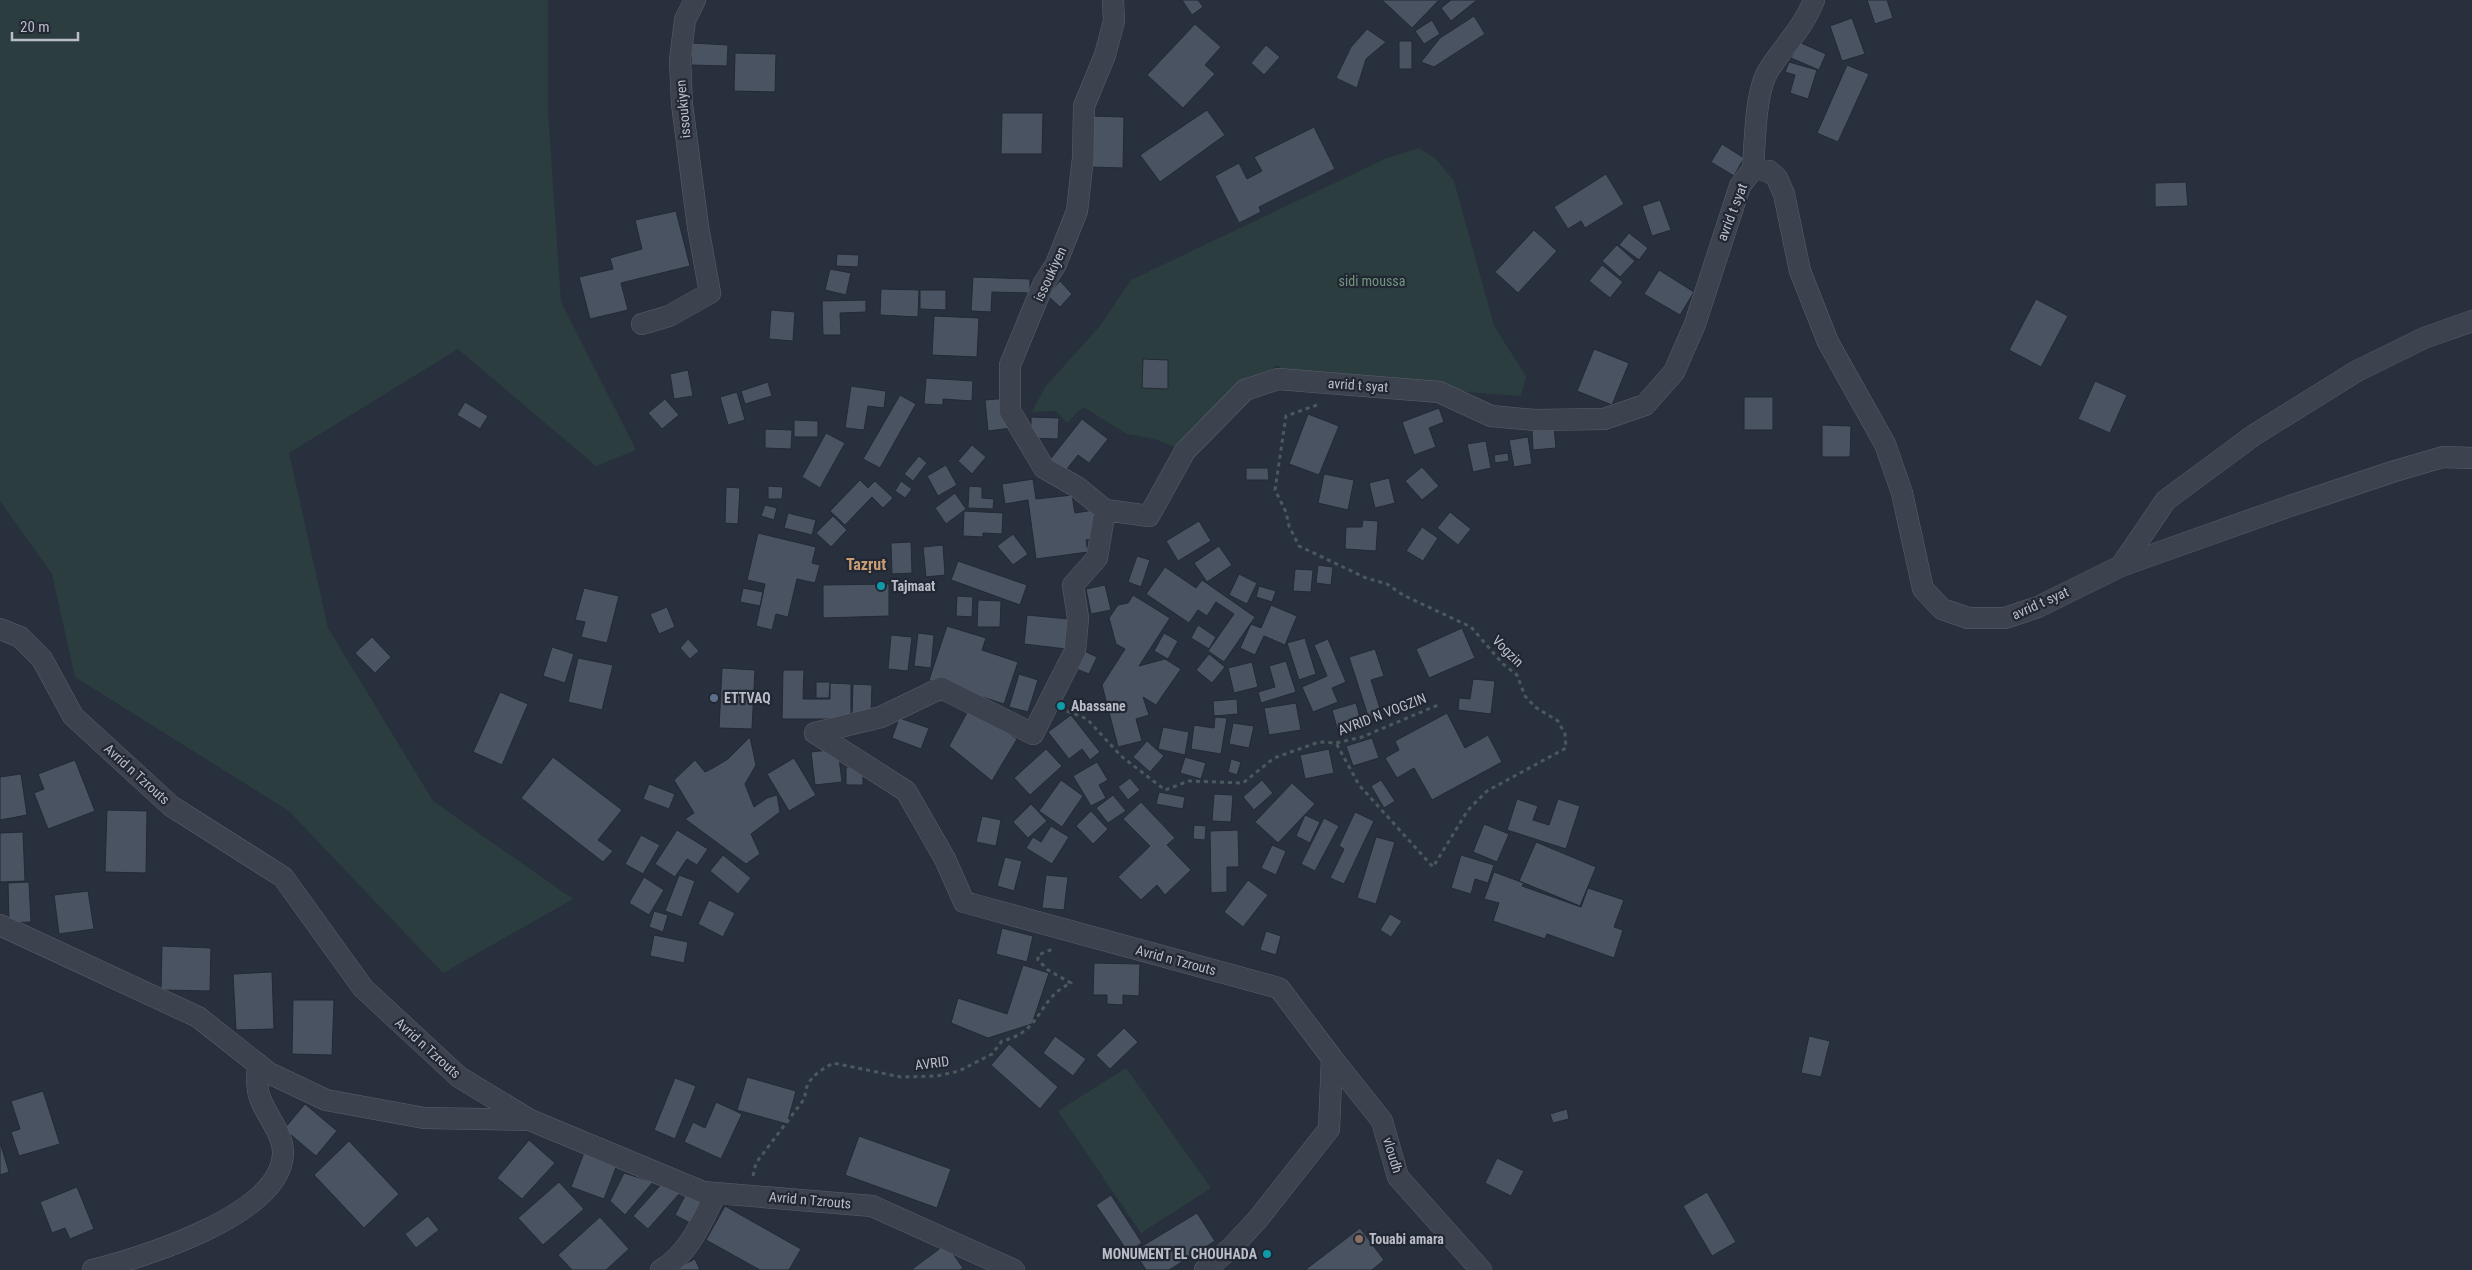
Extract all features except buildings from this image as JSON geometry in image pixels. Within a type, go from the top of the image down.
[{"type":"street","name":"issoukiyen","points":[[642,324],[669,316],[710,293],[698,227],[682,104],[680,60],[685,20],[694,0]]},
{"type":"street","name":"issoukiyen","points":[[1105,510],[1077,487],[1044,468],[1010,411],[1010,365],[1043,285],[1056,264],[1077,210],[1083,158],[1084,106],[1114,21],[1113,0]]},
{"type":"street","points":[[1753,169],[1758,108],[1767,73],[1808,14],[1814,0]]},
{"type":"street","name":"avrid t syat","points":[[1105,510],[1149,516],[1185,452],[1245,390],[1278,379],[1440,392],[1491,416],[1535,420],[1604,419],[1645,406],[1674,372],[1695,324],[1740,186],[1753,169],[1769,172],[1777,178],[1784,194],[1800,271],[1828,342],[1885,444],[1902,493],[1923,589],[1942,609],[1968,618],[2006,618],[2038,607],[2121,566],[2395,471],[2444,457],[2472,458]]},
{"type":"street","points":[[2121,566],[2166,500],[2254,435],[2357,371],[2424,338],[2472,321]]},
{"type":"street","points":[[1048,704],[1075,651],[1078,618],[1073,585],[1097,558],[1105,510]]},
{"type":"street","name":"Avrid n Tzrouts","points":[[0,629],[20,637],[42,659],[73,716],[171,806],[283,877],[363,988],[459,1077],[530,1120],[703,1192],[872,1206],[1014,1270]]},
{"type":"street","name":"Avrid n Tzrouts","points":[[1048,704],[1033,734],[940,688],[881,717],[816,733],[906,791],[945,859],[964,902],[1279,988],[1332,1058]]},
{"type":"street","points":[[0,925],[198,1017],[269,1073],[326,1100],[424,1118],[530,1120]]},
{"type":"street","points":[[1205,1270],[1233,1246],[1258,1219],[1328,1129],[1332,1058]]},
{"type":"street","name":"vloudh","points":[[1332,1058],[1382,1121],[1398,1177],[1481,1270]]},
{"type":"street","points":[[93,1270],[152,1252],[198,1234],[228,1218],[256,1198],[270,1184],[280,1167],[283,1152],[275,1129],[259,1097],[258,1064]]},
{"type":"street","points":[[661,1270],[673,1263],[693,1238],[716,1193]]},
{"type":"path","name":"Vogzin","points":[[1323,402],[1286,416],[1282,438],[1280,468],[1275,490],[1299,546],[1366,578],[1387,584],[1403,595],[1471,627],[1503,664],[1516,674],[1525,696],[1535,707],[1558,721],[1565,734],[1566,748],[1487,791],[1468,810],[1433,867],[1359,785],[1336,744]]},
{"type":"path","name":"AVRID N VOGZIN","points":[[1048,704],[1087,719],[1120,756],[1165,790],[1189,782],[1243,783],[1274,758],[1318,742],[1336,744],[1362,736],[1438,705]]},
{"type":"path","name":"AVRID","points":[[746,1195],[751,1187],[756,1163],[806,1098],[806,1087],[813,1075],[833,1062],[901,1078],[937,1076],[959,1071],[992,1054],[1002,1041],[1017,1037],[1031,1027],[1049,999],[1062,987],[1071,983],[1048,970],[1038,960],[1038,955],[1069,943],[1078,934]]},
{"type":"green space","points":[[0,0],[548,0],[548,113],[561,302],[636,450],[596,466],[458,349],[289,453],[328,628],[433,801],[573,899],[443,973],[289,811],[75,677],[52,574],[0,501]]},
{"type":"green space","name":"sidi moussa","points":[[1419,148],[1436,159],[1454,181],[1494,326],[1526,376],[1521,396],[1296,380],[1277,365],[1245,390],[1185,451],[1155,439],[1127,434],[1083,407],[1067,423],[1056,411],[1032,412],[1045,387],[1100,326],[1131,280],[1387,158]]},
{"type":"green space","points":[[1126,1068],[1211,1188],[1141,1233],[1058,1111]]},
{"type":"place","name":"Tajmaat","points":[[881,586]]},
{"type":"place","name":"ETTVAQ","points":[[714,698]]},
{"type":"place","name":"Abassane","points":[[1061,706]]},
{"type":"place","name":"Touabi amara","points":[[1359,1239]]},
{"type":"place","name":"MONUMENT EL CHOUHADA","points":[[1267,1254]]},
{"type":"district","name":"Tazṛut","points":[[866,564]]}]
